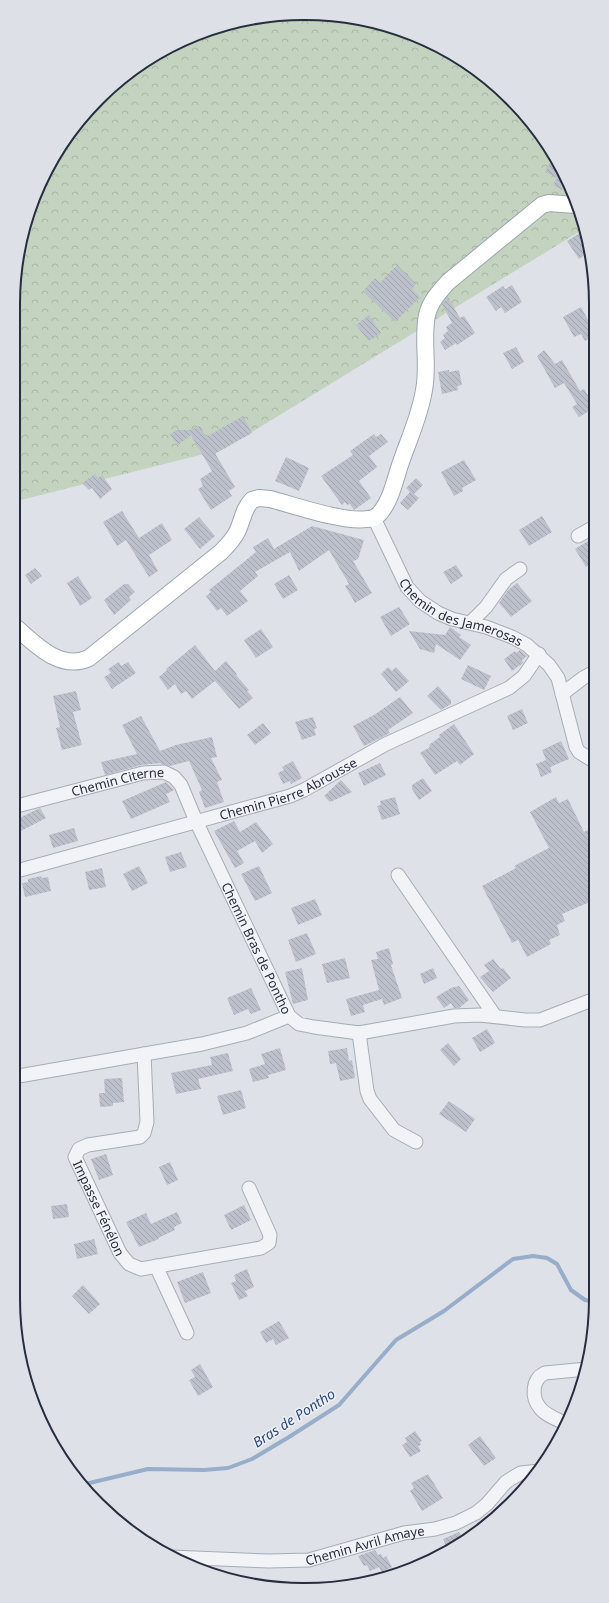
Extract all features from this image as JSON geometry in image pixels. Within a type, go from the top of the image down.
[{"type":"main road","points":[[20,631],[55,658],[67,662],[79,662],[89,658],[228,546],[237,532],[244,510],[252,500],[259,498],[270,499],[343,518],[358,520],[374,518],[380,513],[389,497],[422,397],[426,374],[425,328],[427,314],[437,294],[448,282],[542,205],[549,203],[571,205]]},
{"type":"street","name":"Chemin des Jamerosas","points":[[374,518],[406,587],[414,595],[438,613],[452,619],[470,623],[512,637],[527,645],[539,654],[549,665],[558,678],[576,747],[579,752],[589,758]]},
{"type":"street","points":[[578,536],[589,530]]},
{"type":"street","points":[[470,623],[486,608],[506,579],[520,569]]},
{"type":"street","name":"Chemin Pierre Abrousse","points":[[20,870],[276,800],[304,790],[386,744],[509,688],[524,676],[539,654]]},
{"type":"street","points":[[562,694],[589,675]]},
{"type":"street","name":"Chemin Citerne","points":[[20,805],[144,773],[164,772],[174,777],[181,785],[196,821]]},
{"type":"street","name":"Chemin Bras de Pontho","points":[[196,821],[289,1016],[299,1024],[314,1028],[359,1032],[448,1016],[480,1015],[525,1020],[540,1020],[589,1001]]},
{"type":"street","points":[[398,876],[495,1016]]},
{"type":"street","points":[[20,1076],[202,1044],[247,1033],[289,1016]]},
{"type":"street","points":[[359,1032],[367,1091],[370,1099],[394,1130],[416,1142]]},
{"type":"street","name":"Impasse Fénélon","points":[[144,1054],[147,1122],[144,1133],[140,1137],[88,1145],[79,1149],[75,1157],[120,1253],[129,1264],[141,1269],[260,1248],[268,1243],[270,1235],[249,1188]]},
{"type":"street","points":[[156,1266],[187,1333]]},
{"type":"street","points":[[561,1421],[539,1408],[535,1396],[535,1382],[538,1376],[545,1372],[580,1369]]},
{"type":"street","name":"Chemin Avril Amaye","points":[[188,1558],[269,1562],[309,1560],[404,1533],[435,1529],[456,1523],[476,1512],[487,1504],[506,1482],[521,1473],[530,1472]]},
{"type":"green space","points":[[304,20],[342,22],[360,25],[396,35],[430,49],[447,58],[478,79],[506,103],[530,131],[551,162],[560,179],[574,213],[579,232],[224,449],[20,500],[20,304],[22,267],[25,249],[35,213],[49,179],[58,162],[79,131],[103,103],[146,68],[179,49],[213,35],[249,25],[267,22]]},
{"type":"building","points":[[551,161],[563,187],[562,190],[553,185],[557,178],[545,172]]},
{"type":"building","points":[[580,233],[585,255],[579,259],[567,241]]},
{"type":"building","points":[[397,265],[416,284],[412,289],[420,297],[395,322],[363,291],[375,278],[380,283]]},
{"type":"building","points":[[512,285],[522,302],[505,313],[501,307],[496,311],[486,297],[503,286],[505,289]]},
{"type":"building","points":[[448,297],[460,318],[464,316],[475,333],[457,345],[456,343],[445,350],[440,342],[445,338],[443,335],[448,331],[446,327],[452,323],[442,304]]},
{"type":"building","points":[[581,307],[589,322],[589,339],[585,341],[581,334],[574,337],[563,317]]},
{"type":"building","points":[[369,315],[381,333],[369,341],[356,325]]},
{"type":"building","points":[[516,347],[524,362],[512,369],[503,353]]},
{"type":"building","points":[[544,350],[555,364],[562,360],[580,391],[584,389],[589,397],[589,411],[579,417],[572,407],[577,404],[564,383],[555,388],[537,356]]},
{"type":"building","points":[[449,370],[449,372],[459,370],[462,385],[457,386],[458,390],[442,394],[438,372]]},
{"type":"building","points":[[243,416],[252,433],[216,453],[235,487],[229,491],[232,496],[211,510],[198,489],[203,486],[200,479],[212,471],[191,435],[178,445],[170,435],[176,430],[190,430],[200,426],[206,437]]},
{"type":"building","points":[[374,434],[376,437],[381,434],[388,442],[369,456],[377,467],[359,481],[371,498],[354,510],[350,504],[347,505],[345,502],[342,505],[321,476],[353,455],[350,451]]},
{"type":"building","points":[[286,457],[309,468],[299,491],[275,481]]},
{"type":"building","points":[[464,460],[476,480],[462,488],[463,491],[454,496],[441,472]]},
{"type":"building","points":[[95,474],[98,478],[102,475],[112,489],[100,499],[92,488],[89,490],[82,483]]},
{"type":"building","points":[[416,478],[423,485],[414,494],[419,498],[408,510],[400,503],[410,492],[406,488]]},
{"type":"building","points":[[122,511],[139,538],[162,523],[172,540],[149,555],[158,571],[149,577],[126,540],[117,546],[103,522]]},
{"type":"building","points":[[542,516],[552,532],[529,546],[519,530]]},
{"type":"building","points":[[199,517],[215,536],[200,549],[184,529]]},
{"type":"building","points":[[312,526],[364,540],[358,559],[353,561],[372,593],[355,603],[345,586],[349,584],[329,550],[299,571],[290,552],[255,572],[258,576],[240,591],[248,601],[227,616],[221,608],[217,611],[206,596],[211,592],[209,590],[256,552],[253,547],[268,538],[274,549]]},
{"type":"building","points":[[588,541],[589,565],[586,567],[575,549]]},
{"type":"building","points":[[456,565],[463,576],[451,584],[443,572]]},
{"type":"building","points":[[35,568],[42,576],[31,584],[25,575]]},
{"type":"building","points":[[289,575],[298,590],[283,599],[274,584]]},
{"type":"building","points":[[78,576],[92,598],[80,606],[67,583]]},
{"type":"building","points":[[517,583],[532,601],[511,617],[499,603],[508,590]]},
{"type":"building","points":[[124,584],[128,584],[135,592],[129,597],[131,600],[114,615],[104,600]]},
{"type":"building","points":[[399,607],[410,624],[391,636],[380,617]]},
{"type":"building","points":[[450,627],[461,635],[459,637],[471,645],[460,660],[436,644],[434,653],[420,649],[409,631],[445,635]]},
{"type":"building","points":[[261,629],[273,647],[256,658],[244,640]]},
{"type":"building","points":[[195,645],[215,671],[226,661],[249,690],[247,691],[253,698],[239,709],[215,681],[192,699],[186,691],[181,694],[175,684],[168,690],[159,677],[167,670],[166,669]]},
{"type":"building","points":[[520,650],[527,656],[522,660],[523,663],[512,671],[504,659],[515,651],[516,653]]},
{"type":"building","points":[[119,662],[121,666],[128,662],[136,673],[112,689],[104,677],[111,673],[108,669]]},
{"type":"building","points":[[468,665],[491,676],[484,690],[461,679]]},
{"type":"building","points":[[388,667],[392,671],[396,667],[409,681],[396,692],[381,674]]},
{"type":"building","points":[[438,686],[451,700],[451,704],[441,710],[427,696]]},
{"type":"building","points":[[76,691],[81,710],[73,712],[82,745],[62,750],[56,728],[60,727],[53,696]]},
{"type":"building","points":[[400,697],[413,713],[388,730],[390,733],[364,746],[353,726],[374,715]]},
{"type":"building","points":[[522,709],[528,723],[513,730],[507,716]]},
{"type":"building","points":[[141,716],[160,751],[176,745],[212,737],[217,757],[211,758],[222,780],[217,782],[224,802],[205,808],[199,792],[202,790],[189,761],[170,766],[161,763],[141,765],[105,775],[101,762],[137,754],[122,725]]},
{"type":"building","points":[[313,717],[317,728],[314,729],[316,735],[302,740],[295,722]]},
{"type":"building","points":[[263,723],[271,733],[255,745],[247,735]]},
{"type":"building","points":[[454,724],[474,754],[460,765],[457,761],[435,775],[420,753],[430,747],[429,745],[440,737],[439,735]]},
{"type":"building","points":[[561,741],[569,759],[550,767],[552,772],[541,777],[536,764],[546,760],[542,750]]},
{"type":"building","points":[[293,761],[302,778],[291,784],[290,781],[283,784],[278,773],[284,770],[282,767]]},
{"type":"building","points":[[380,763],[386,775],[364,786],[358,773]]},
{"type":"building","points":[[423,778],[432,791],[419,800],[412,789],[412,785]]},
{"type":"building","points":[[341,780],[352,792],[330,802],[324,796]]},
{"type":"building","points":[[166,782],[174,790],[166,794],[170,802],[131,819],[122,801]]},
{"type":"building","points":[[395,797],[400,814],[382,820],[377,806],[381,805],[380,801]]},
{"type":"building","points":[[556,797],[559,803],[568,799],[584,832],[589,829],[589,902],[562,914],[565,921],[557,925],[560,935],[549,940],[551,944],[527,957],[518,940],[512,943],[482,886],[516,868],[514,866],[549,848],[530,812]]},
{"type":"building","points":[[40,808],[46,818],[20,831],[20,818]]},
{"type":"building","points":[[234,821],[240,832],[256,822],[273,844],[262,853],[255,841],[237,851],[244,863],[235,868],[214,831]]},
{"type":"building","points":[[74,828],[78,841],[53,848],[49,835]]},
{"type":"building","points":[[181,852],[187,867],[170,872],[165,857]]},
{"type":"building","points":[[139,866],[148,883],[132,891],[123,874]]},
{"type":"building","points":[[259,866],[272,893],[255,901],[241,874]]},
{"type":"building","points":[[102,868],[106,887],[89,890],[85,872]]},
{"type":"building","points":[[41,876],[42,878],[48,877],[51,891],[25,897],[22,883],[28,882],[28,879]]},
{"type":"building","points":[[315,899],[322,915],[298,925],[291,908]]},
{"type":"building","points":[[307,933],[316,954],[296,962],[288,940]]},
{"type":"building","points":[[389,948],[393,964],[391,965],[402,998],[384,1005],[382,999],[363,1005],[365,1012],[351,1016],[346,999],[379,990],[371,960],[378,959],[376,952]]},
{"type":"building","points":[[345,958],[350,978],[327,983],[322,964]]},
{"type":"building","points":[[493,959],[511,978],[493,992],[480,977],[489,971],[484,965]]},
{"type":"building","points":[[302,968],[308,1000],[293,1004],[285,972]]},
{"type":"building","points":[[433,968],[437,978],[424,984],[420,974]]},
{"type":"building","points":[[459,986],[469,1000],[459,1008],[454,1008],[451,1003],[444,1008],[436,997],[451,988]]},
{"type":"building","points":[[251,988],[261,1010],[251,1014],[248,1009],[234,1015],[227,998]]},
{"type":"building","points":[[487,1029],[495,1043],[480,1052],[472,1038]]},
{"type":"building","points":[[448,1043],[461,1059],[454,1066],[440,1050]]},
{"type":"building","points":[[280,1048],[286,1070],[268,1075],[269,1078],[253,1082],[249,1069],[265,1064],[261,1054]]},
{"type":"building","points":[[347,1048],[349,1061],[352,1060],[355,1078],[340,1081],[336,1063],[330,1064],[328,1051]]},
{"type":"building","points":[[228,1053],[233,1071],[198,1079],[201,1089],[176,1094],[171,1073],[212,1065],[210,1057]]},
{"type":"building","points":[[122,1078],[124,1102],[113,1103],[113,1106],[100,1107],[99,1093],[105,1093],[104,1079]]},
{"type":"building","points":[[241,1090],[246,1108],[223,1115],[217,1096]]},
{"type":"building","points":[[449,1101],[475,1119],[466,1132],[439,1114]]},
{"type":"building","points":[[106,1154],[113,1175],[99,1180],[91,1159]]},
{"type":"building","points":[[170,1162],[178,1180],[167,1185],[159,1167]]},
{"type":"building","points":[[67,1204],[69,1217],[53,1219],[51,1206]]},
{"type":"building","points":[[244,1205],[251,1220],[231,1230],[224,1215]]},
{"type":"building","points":[[177,1212],[182,1223],[174,1227],[175,1230],[158,1238],[159,1239],[139,1247],[126,1222],[146,1213],[151,1224]]},
{"type":"building","points":[[94,1239],[98,1254],[77,1259],[74,1244]]},
{"type":"building","points":[[247,1269],[254,1287],[245,1291],[248,1296],[239,1300],[231,1283],[236,1281],[234,1275]]},
{"type":"building","points":[[203,1272],[211,1293],[185,1303],[177,1282]]},
{"type":"building","points":[[83,1285],[100,1304],[89,1314],[72,1296]]},
{"type":"building","points":[[279,1321],[289,1338],[276,1345],[273,1339],[266,1343],[260,1332]]},
{"type":"building","points":[[200,1364],[213,1387],[198,1396],[189,1380],[195,1377],[191,1370]]},
{"type":"building","points":[[415,1431],[422,1441],[420,1442],[421,1445],[418,1446],[421,1451],[410,1457],[402,1445],[407,1442],[405,1438]]},
{"type":"building","points":[[480,1436],[496,1458],[484,1466],[468,1445]]},
{"type":"building","points":[[428,1474],[443,1498],[422,1511],[410,1491],[414,1488],[411,1483]]},
{"type":"building","points":[[459,1532],[461,1536],[446,1546],[443,1539]]},
{"type":"building","points":[[375,1550],[378,1555],[381,1554],[383,1558],[386,1556],[392,1567],[382,1572],[379,1567],[370,1571],[367,1565],[364,1566],[358,1556]]},
{"type":"waterway","name":"Bras de Pontho","points":[[89,1483],[148,1469],[204,1470],[228,1468],[252,1459],[339,1405],[396,1340],[444,1311],[513,1259],[533,1256],[547,1258],[557,1264],[571,1290],[585,1300],[589,1301]]}]
